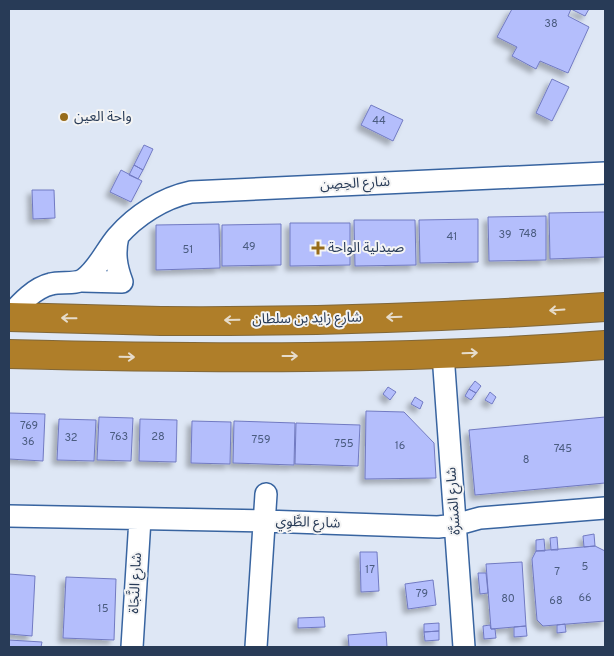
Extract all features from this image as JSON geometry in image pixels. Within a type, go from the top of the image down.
[{"type":"highway","name":"شارع زايد بن سلطان","points":[[9,316],[164,321],[372,318],[480,315],[605,307]]},
{"type":"highway","points":[[577,347],[584,336],[605,330]]},
{"type":"highway","points":[[9,354],[136,357],[374,356],[605,345]]},
{"type":"street","name":"شارع الحِصِن","points":[[82,281],[95,268],[118,236],[148,210],[177,195],[191,192],[605,173]]},
{"type":"street","points":[[9,316],[29,296],[50,284],[82,281],[122,282],[115,260],[118,236]]},
{"type":"street","name":"شارع المَسَرَّة","points":[[443,354],[464,647]]},
{"type":"street","points":[[256,647],[266,494]]},
{"type":"street","name":"شارع الطَّوِي","points":[[9,516],[264,521],[438,527],[455,525],[480,518],[605,508]]},
{"type":"street","name":"شارع النَّجَاة","points":[[132,647],[140,519]]},
{"type":"building","points":[[512,9],[571,9],[568,16],[589,27],[568,73],[540,61],[536,69],[512,56],[517,47],[497,37]]},
{"type":"building","points":[[571,9],[589,9],[585,16]]},
{"type":"building","points":[[552,79],[569,87],[552,121],[536,113]]},
{"type":"building","points":[[371,105],[403,120],[393,141],[361,125]]},
{"type":"building","points":[[144,145],[153,149],[143,170],[134,165]]},
{"type":"building","points":[[134,165],[143,170],[138,179],[129,175]]},
{"type":"building","points":[[121,170],[142,181],[131,202],[110,192]]},
{"type":"building","points":[[32,190],[54,190],[55,218],[33,219]]},
{"type":"building","points":[[605,212],[605,257],[550,259],[549,213]]},
{"type":"building","points":[[546,216],[546,260],[489,261],[488,217]]},
{"type":"building","points":[[478,219],[478,262],[420,263],[419,220]]},
{"type":"building","points":[[354,220],[415,220],[416,265],[355,266]]},
{"type":"building","points":[[290,223],[350,223],[350,265],[290,266]]},
{"type":"building","points":[[219,224],[220,268],[156,270],[156,225]]},
{"type":"building","points":[[281,224],[281,265],[222,266],[222,225]]},
{"type":"building","points":[[475,381],[481,386],[476,393],[469,389]]},
{"type":"building","points":[[388,387],[396,392],[390,400],[383,394]]},
{"type":"building","points":[[469,389],[476,393],[471,400],[465,396]]},
{"type":"building","points":[[490,392],[496,397],[492,404],[485,400]]},
{"type":"building","points":[[415,397],[423,402],[420,409],[411,404]]},
{"type":"building","points":[[366,411],[404,412],[434,443],[436,478],[365,479]]},
{"type":"building","points":[[9,413],[45,414],[43,461],[9,459]]},
{"type":"building","points":[[99,417],[133,418],[131,461],[97,460]]},
{"type":"building","points":[[605,417],[605,483],[475,495],[469,430]]},
{"type":"building","points":[[59,419],[96,420],[94,461],[57,460]]},
{"type":"building","points":[[140,419],[177,420],[176,462],[139,461]]},
{"type":"building","points":[[192,421],[231,422],[230,464],[191,463]]},
{"type":"building","points":[[234,421],[295,423],[294,465],[233,463]]},
{"type":"building","points":[[296,423],[360,425],[358,466],[295,464]]},
{"type":"building","points":[[594,534],[595,546],[584,547],[583,536]]},
{"type":"building","points":[[557,537],[558,550],[551,550],[550,538]]},
{"type":"building","points":[[544,539],[545,551],[536,551],[536,540]]},
{"type":"building","points":[[595,546],[605,551],[605,621],[543,626],[537,620],[532,559],[536,551]]},
{"type":"building","points":[[360,552],[377,552],[379,591],[361,592]]},
{"type":"building","points":[[522,562],[526,626],[491,629],[486,564]]},
{"type":"building","points":[[478,573],[486,573],[488,593],[480,594]]},
{"type":"building","points":[[9,574],[35,576],[32,636],[9,634]]},
{"type":"building","points":[[66,577],[116,579],[114,640],[63,638]]},
{"type":"building","points":[[433,580],[436,605],[408,609],[405,584]]},
{"type":"building","points":[[324,617],[325,627],[298,628],[298,618]]},
{"type":"building","points":[[439,623],[439,631],[424,632],[424,624]]},
{"type":"building","points":[[565,624],[566,632],[557,633],[557,625]]},
{"type":"building","points":[[490,625],[491,629],[495,629],[496,638],[484,639],[483,626]]},
{"type":"building","points":[[526,626],[527,636],[514,637],[514,627]]},
{"type":"building","points":[[439,631],[439,640],[425,641],[424,632]]},
{"type":"building","points":[[386,632],[387,647],[349,647],[348,635]]},
{"type":"building","points":[[9,640],[42,642],[41,647],[9,647]]},
{"type":"place","name":"واحة العين","points":[[64,117]]},
{"type":"place","name":"صيدلية الواحة","points":[[318,248]]}]
